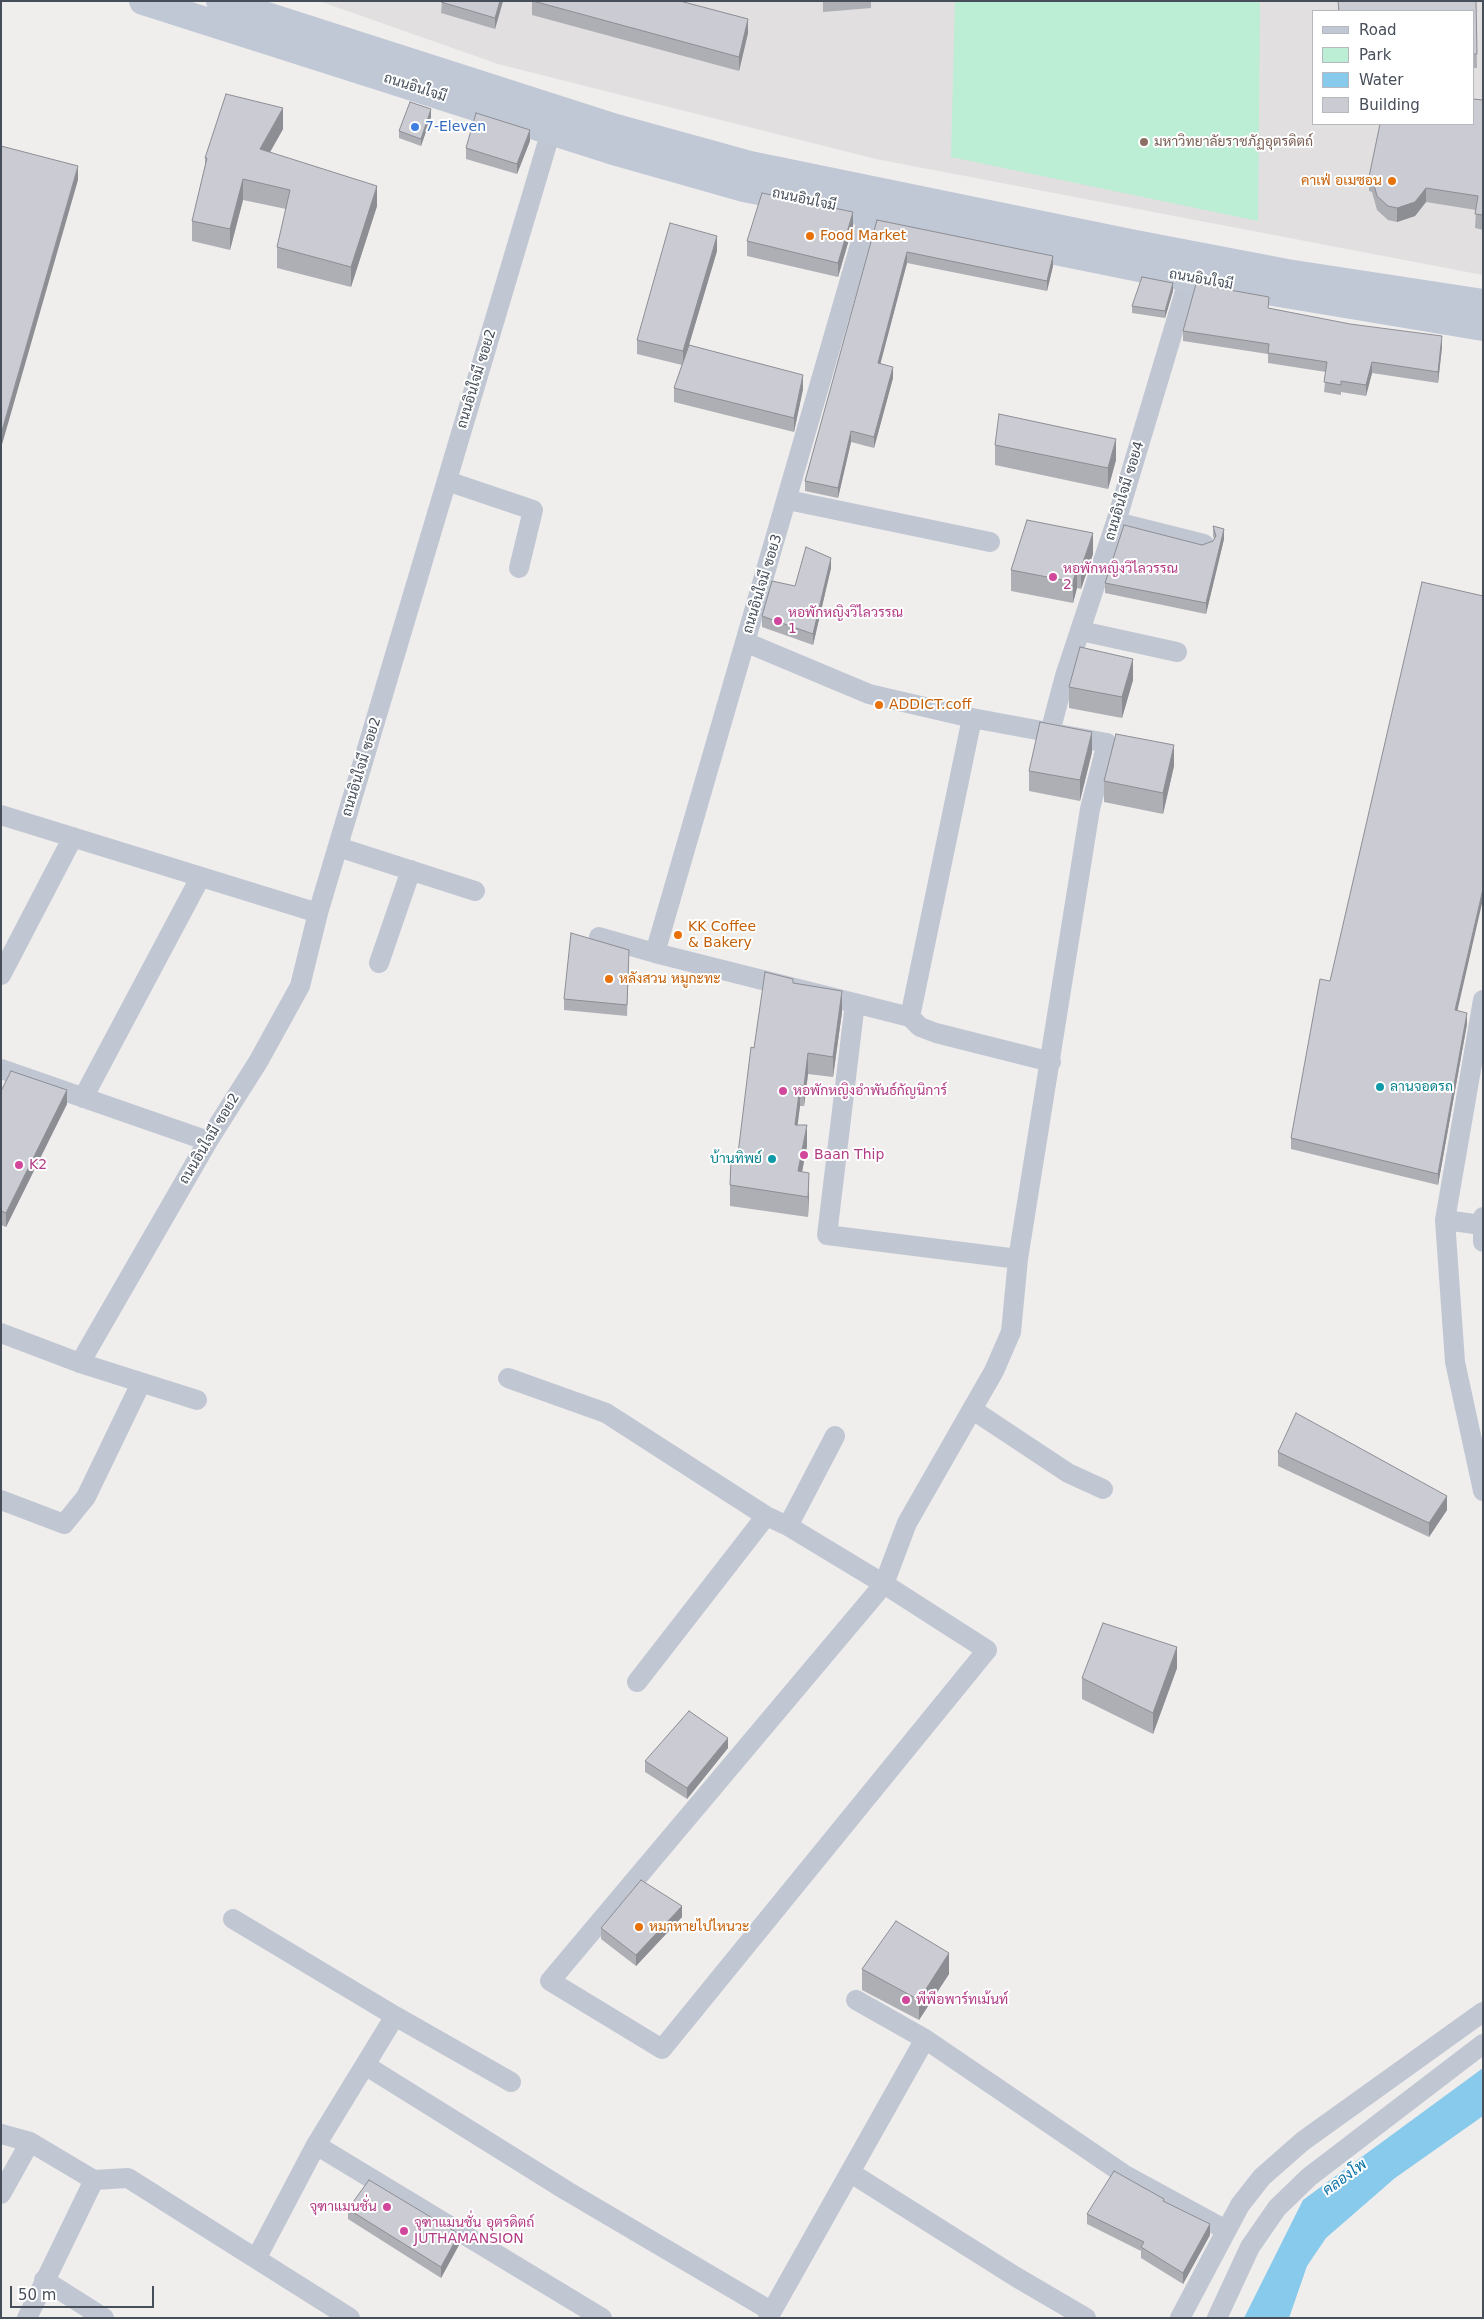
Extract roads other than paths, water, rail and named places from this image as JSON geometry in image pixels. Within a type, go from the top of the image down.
[{"type":"main road","name":"ถนนอินใจมี","points":[[143,1],[250,15]]},
{"type":"main road","name":"ถนนอินใจมี","points":[[220,1],[250,15],[744,188],[1189,278],[1483,327]]},
{"type":"main road","name":"ถนนอินใจมี","points":[[554,120],[750,165],[1140,245],[1287,273],[1483,303]]},
{"type":"street","name":"ถนนอินใจมี ซอย2","points":[[80,1363],[208,1141],[258,1062],[300,986],[318,913],[554,120]]},
{"type":"street","name":"ถนนอินใจมี ซอย3","points":[[654,953],[788,500],[828,352],[869,214]]},
{"type":"street","name":"ถนนอินใจมี ซอย4","points":[[1050,732],[1065,676],[1116,522],[1189,278]]},
{"type":"street","points":[[447,480],[533,510],[519,568]]},
{"type":"street","points":[[788,500],[990,542]]},
{"type":"street","points":[[1116,522],[1204,544]]},
{"type":"street","points":[[1081,631],[1177,652]]},
{"type":"street","points":[[508,1378],[606,1413],[766,1516],[788,1526],[884,1584],[987,1650],[662,2049],[550,1981],[884,1584],[907,1522],[973,1410],[1011,1332],[1018,1259],[1051,1062],[1090,808],[1107,743],[972,718],[868,694],[745,642]]},
{"type":"street","points":[[910,1017],[972,718]]},
{"type":"street","points":[[1,815],[318,913]]},
{"type":"street","points":[[1,975],[73,837]]},
{"type":"street","points":[[338,846],[474,891]]},
{"type":"street","points":[[379,963],[411,870]]},
{"type":"street","points":[[83,1098],[200,878]]},
{"type":"street","points":[[599,937],[654,953],[910,1017],[920,1027],[936,1033],[1051,1062]]},
{"type":"street","points":[[1482,1484],[1455,1362],[1445,1220],[1483,1000]]},
{"type":"street","points":[[855,1003],[827,1236],[1018,1259]]},
{"type":"street","points":[[1,1069],[208,1141]]},
{"type":"street","points":[[1445,1220],[1482,1228]]},
{"type":"street","points":[[1,1333],[80,1363],[197,1400]]},
{"type":"street","points":[[1,1500],[64,1524],[86,1497],[141,1383]]},
{"type":"street","points":[[973,1410],[1068,1473],[1103,1489]]},
{"type":"street","points":[[788,1526],[835,1436]]},
{"type":"street","points":[[637,1682],[766,1516]]},
{"type":"street","points":[[233,1919],[395,2016],[511,2082]]},
{"type":"street","points":[[856,2000],[925,2040],[1125,2175],[1226,2230]]},
{"type":"street","points":[[1180,2318],[1240,2205],[1262,2178],[1303,2141],[1483,2012]]},
{"type":"street","points":[[256,2259],[316,2145],[395,2016]]},
{"type":"street","points":[[365,2065],[770,2315],[925,2040]]},
{"type":"street","points":[[1217,2318],[1250,2247],[1277,2208],[1309,2177],[1483,2044]]},
{"type":"street","points":[[1,2134],[30,2142],[94,2180],[128,2178],[350,2318]]},
{"type":"street","points":[[1,2194],[30,2142]]},
{"type":"street","points":[[316,2145],[602,2318]]},
{"type":"street","points":[[851,2173],[1016,2277],[1086,2318]]},
{"type":"street","points":[[27,2318],[94,2180]]},
{"type":"street","points":[[44,2280],[104,2318]]},
{"type":"water","name":"คลองโพ","points":[[1483,2068],[1483,2116],[1395,2178],[1326,2238],[1307,2266],[1289,2318],[1244,2318],[1303,2200]]},
{"type":"place","name":"7-Eleven","points":[[415,127]]},
{"type":"place","name":"มหาวิทยาลัยราชภัฏอุตรดิตถ์","points":[[1144,142]]},
{"type":"place","name":"คาเฟ่ อเมซอน","points":[[1392,181]]},
{"type":"place","name":"Food Market","points":[[810,236]]},
{"type":"place","name":"หอพักหญิงวิไลวรรณ 2","points":[[1053,577]]},
{"type":"place","name":"หอพักหญิงวิไลวรรณ 1","points":[[778,621]]},
{"type":"place","name":"ADDICT.coff","points":[[879,705]]},
{"type":"place","name":"KK Coffee & Bakery","points":[[678,935]]},
{"type":"place","name":"หลังสวน หมูกะทะ","points":[[609,979]]},
{"type":"place","name":"ลานจอดรถ","points":[[1380,1087]]},
{"type":"place","name":"หอพักหญิงอำพันธ์กัญนิการ์","points":[[783,1091]]},
{"type":"place","name":"Baan Thip","points":[[804,1155]]},
{"type":"place","name":"บ้านทิพย์","points":[[772,1159]]},
{"type":"place","name":"K2","points":[[19,1165]]},
{"type":"place","name":"หมาหายไปไหนวะ","points":[[639,1927]]},
{"type":"place","name":"พีพีอพาร์ทเม้นท์","points":[[906,2000]]},
{"type":"place","name":"จุฑาแมนชั่น","points":[[387,2207]]},
{"type":"place","name":"จุฑาแมนชั่น อุตรดิตถ์ JUTHAMANSION","points":[[404,2231]]}]
